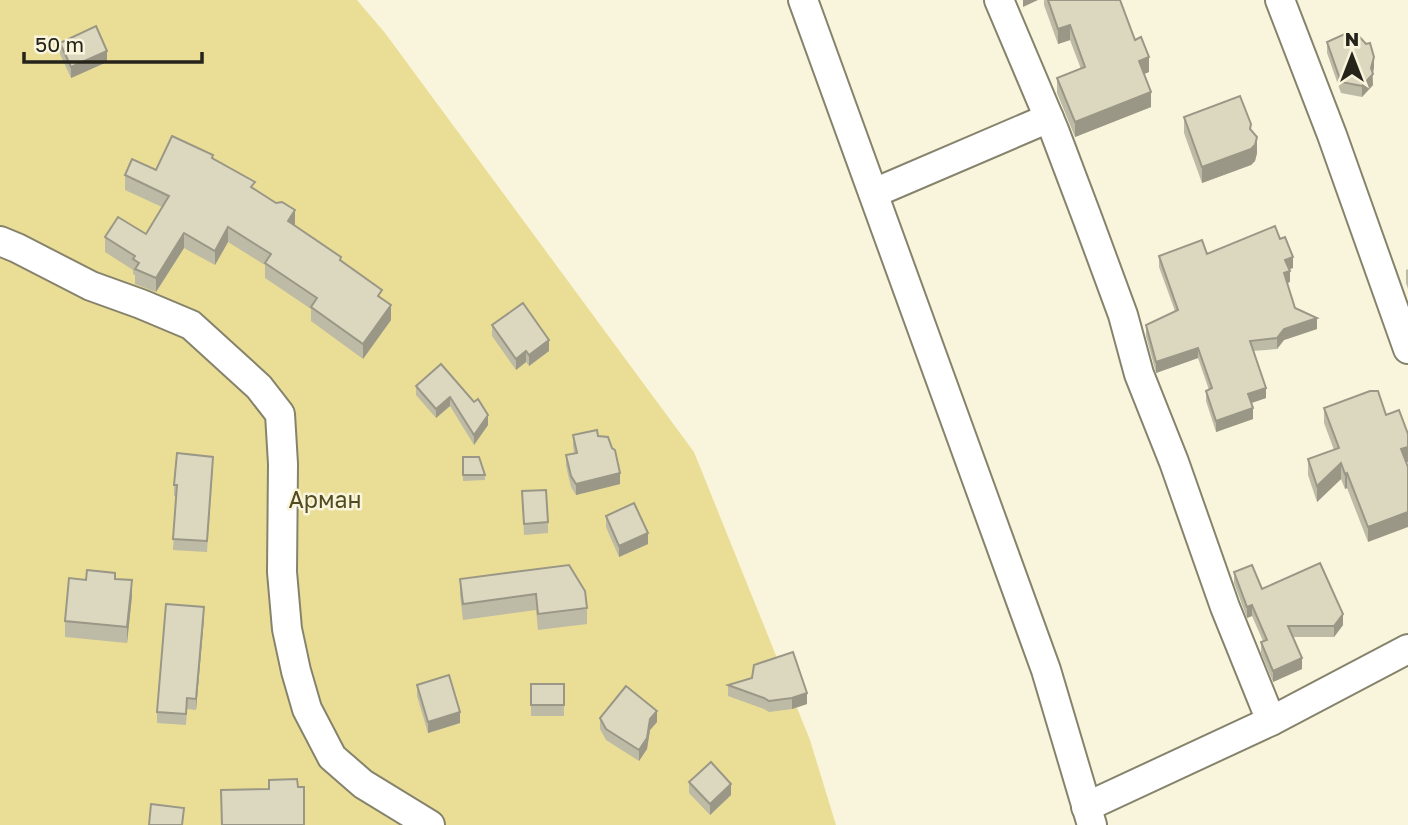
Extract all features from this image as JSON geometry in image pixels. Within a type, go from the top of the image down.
[{"type":"street","points":[[803,0],[1046,670],[1089,816],[1408,649]]},
{"type":"street","points":[[999,0],[1049,118],[1124,315],[1139,374],[1271,721]]},
{"type":"street","points":[[1280,0],[1332,135],[1408,349]]},
{"type":"street","points":[[874,193],[1049,118]]},
{"type":"street","points":[[0,241],[90,286],[191,326],[260,387],[280,414],[283,464],[282,572],[288,629],[307,709],[332,757],[363,784],[430,825]]},
{"type":"green space","name":"Арман","points":[[0,0],[357,0],[385,33],[694,452],[810,740],[836,825],[0,825]]},
{"type":"building","points":[[1048,0],[1120,0],[1135,40],[1141,37],[1149,57],[1139,61],[1151,92],[1075,122],[1057,78],[1085,67],[1070,25],[1058,29]]},
{"type":"building","points":[[96,26],[107,51],[71,67],[60,43]]},
{"type":"building","points":[[1347,33],[1356,33],[1366,44],[1370,43],[1374,57],[1371,68],[1373,74],[1362,86],[1341,82],[1327,42]]},
{"type":"building","points":[[1240,96],[1251,124],[1250,129],[1257,137],[1255,145],[1251,149],[1202,167],[1184,117]]},
{"type":"building","points":[[172,136],[213,155],[212,158],[255,182],[251,187],[276,203],[282,202],[295,210],[288,221],[341,257],[340,260],[382,290],[378,296],[391,305],[363,344],[311,307],[317,298],[265,263],[271,254],[228,227],[215,251],[184,233],[156,278],[135,269],[139,263],[133,259],[135,256],[105,237],[118,217],[146,234],[169,196],[125,175],[132,159],[156,170]]},
{"type":"building","points":[[1275,226],[1280,239],[1285,237],[1293,257],[1285,260],[1290,271],[1284,273],[1295,308],[1317,318],[1284,329],[1277,338],[1250,341],[1266,388],[1248,394],[1253,408],[1216,421],[1206,391],[1212,388],[1198,348],[1156,362],[1146,325],[1178,310],[1159,256],[1202,240],[1207,254]]},
{"type":"building","points":[[523,303],[549,340],[529,355],[526,351],[516,359],[492,325]]},
{"type":"building","points":[[441,364],[474,402],[478,399],[488,415],[474,435],[450,397],[436,409],[416,386]]},
{"type":"building","points":[[1370,391],[1378,391],[1386,415],[1399,410],[1408,434],[1408,447],[1401,449],[1408,467],[1408,512],[1368,527],[1341,463],[1317,486],[1308,459],[1339,448],[1324,408]]},
{"type":"building","points":[[597,430],[598,436],[608,437],[615,450],[620,473],[576,484],[571,476],[566,455],[577,453],[573,435]]},
{"type":"building","points":[[177,453],[213,457],[207,541],[173,539]]},
{"type":"building","points":[[463,457],[479,457],[485,475],[463,475]]},
{"type":"building","points":[[546,490],[548,522],[524,524],[522,491]]},
{"type":"building","points":[[634,503],[648,533],[619,546],[606,516]]},
{"type":"building","points":[[1320,563],[1343,614],[1334,626],[1288,626],[1302,658],[1273,671],[1261,642],[1267,640],[1252,605],[1247,607],[1234,572],[1252,565],[1262,589]]},
{"type":"building","points":[[569,565],[585,591],[587,608],[538,614],[536,594],[463,604],[460,579]]},
{"type":"building","points":[[87,570],[115,573],[115,579],[132,580],[127,627],[65,621],[69,578],[86,580]]},
{"type":"building","points":[[166,604],[204,607],[196,699],[187,698],[186,714],[157,712]]},
{"type":"building","points":[[793,652],[807,693],[769,701],[728,685],[752,678],[754,665]]},
{"type":"building","points":[[449,675],[460,712],[428,722],[417,685]]},
{"type":"building","points":[[531,684],[564,684],[564,705],[531,705]]},
{"type":"building","points":[[626,686],[657,711],[650,719],[647,738],[639,750],[606,729],[600,718]]},
{"type":"building","points":[[711,762],[731,784],[710,804],[689,782]]},
{"type":"building","points":[[297,779],[298,787],[304,787],[304,825],[222,825],[221,790],[269,789],[269,780]]},
{"type":"building","points":[[151,804],[184,808],[182,825],[149,825]]}]
